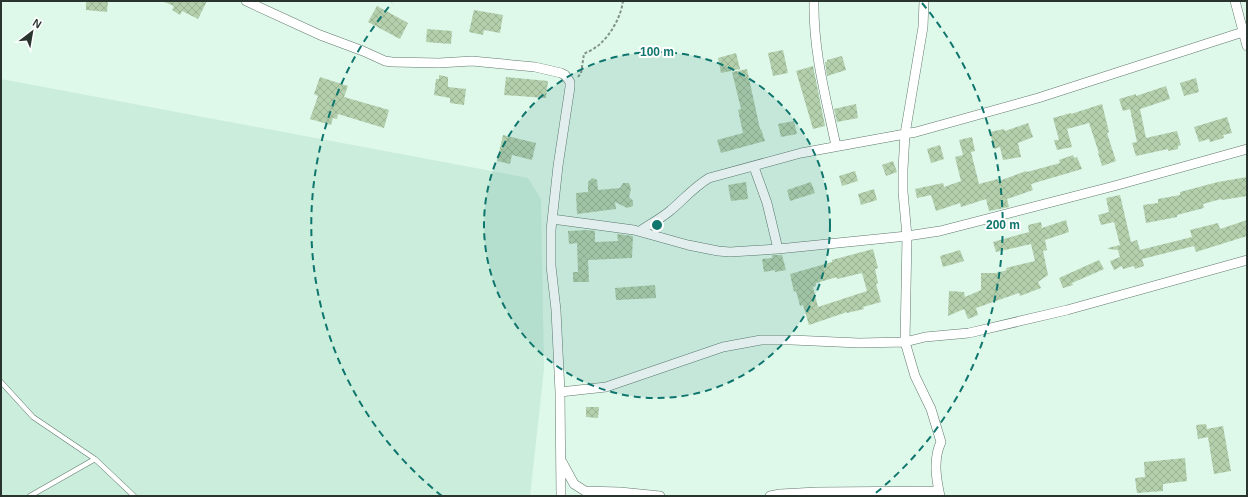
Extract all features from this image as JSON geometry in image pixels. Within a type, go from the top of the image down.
[{"type":"street","points":[[246,1],[320,35],[392,62],[439,63],[472,61],[535,68],[561,73],[565,75],[570,82],[552,219],[551,266],[556,310],[560,392],[561,496]]},
{"type":"street","points":[[814,1],[814,29],[818,64],[836,146]]},
{"type":"street","points":[[770,496],[817,492],[939,494],[936,472],[941,442],[931,409],[915,376],[905,342],[907,236],[903,192],[903,169],[905,134],[923,27],[924,1]]},
{"type":"street","points":[[1235,1],[1247,46]]},
{"type":"street","points":[[1238,10],[1247,6]]},
{"type":"street","points":[[640,231],[670,211],[688,193],[709,178],[801,153],[905,134],[1038,98],[1243,32]]},
{"type":"street","points":[[552,219],[640,231],[688,245],[718,251],[730,252],[778,249],[907,236],[948,229],[1247,150]]},
{"type":"street","points":[[754,167],[767,203],[778,249]]},
{"type":"street","points":[[560,392],[606,387],[723,347],[743,342],[769,340],[859,343],[905,342],[925,337],[969,333],[1067,310],[1247,260]]},
{"type":"street","points":[[561,460],[574,484],[585,491],[620,492],[660,496]]},
{"type":"lane","points":[[1,382],[33,417],[95,459],[134,496]]},
{"type":"lane","points":[[30,496],[95,459]]},
{"type":"path","points":[[570,87],[581,73],[584,54],[600,44],[619,18],[623,1]]},
{"type":"shaded area","points":[[1,79],[528,178],[541,199],[544,369],[530,496],[1,496]]},
{"type":"building","points":[[86,1],[108,1],[107,12],[86,10]]},
{"type":"building","points":[[162,1],[207,1],[198,19],[182,11],[180,15],[172,10],[174,6]]},
{"type":"building","points":[[377,6],[408,23],[400,39],[368,22]]},
{"type":"building","points":[[474,10],[503,15],[500,33],[484,30],[483,35],[469,32]]},
{"type":"building","points":[[427,29],[452,31],[451,44],[426,42]]},
{"type":"building","points":[[783,50],[788,73],[773,76],[768,53]]},
{"type":"building","points":[[736,53],[740,69],[721,73],[718,58]]},
{"type":"building","points":[[842,56],[846,70],[827,76],[825,62],[827,62],[827,60]]},
{"type":"building","points":[[813,66],[825,126],[813,129],[796,71]]},
{"type":"building","points":[[747,69],[760,129],[765,141],[721,153],[717,140],[743,133],[738,110],[741,109],[732,72]]},
{"type":"building","points":[[439,75],[448,77],[448,87],[466,89],[464,105],[450,103],[450,98],[434,95],[436,79],[439,79]]},
{"type":"building","points":[[320,77],[348,86],[344,97],[389,110],[384,128],[338,114],[337,119],[333,118],[331,125],[310,119],[318,96],[314,94]]},
{"type":"building","points":[[506,77],[548,81],[546,98],[504,95]]},
{"type":"building","points":[[1196,78],[1199,92],[1184,96],[1180,83]]},
{"type":"building","points":[[1166,86],[1170,99],[1140,109],[1146,138],[1177,131],[1181,145],[1178,146],[1178,149],[1168,151],[1168,149],[1136,156],[1132,143],[1137,142],[1130,109],[1123,111],[1119,99],[1136,94],[1136,96]]},
{"type":"building","points":[[856,104],[858,118],[837,122],[834,109]]},
{"type":"building","points":[[1102,104],[1109,132],[1107,133],[1116,161],[1102,166],[1089,123],[1067,129],[1072,147],[1057,150],[1054,140],[1059,140],[1053,118]]},
{"type":"building","points":[[1227,117],[1232,133],[1223,135],[1224,138],[1210,142],[1209,139],[1199,142],[1194,127]]},
{"type":"building","points":[[794,121],[797,134],[781,137],[778,124]]},
{"type":"building","points":[[1028,123],[1033,137],[1018,143],[1021,157],[1003,160],[1000,147],[994,149],[990,132],[1004,129],[1005,131]]},
{"type":"building","points":[[503,135],[536,143],[532,160],[512,155],[510,164],[497,161]]},
{"type":"building","points":[[972,137],[975,151],[971,152],[979,184],[998,179],[999,181],[1026,171],[1027,172],[1060,163],[1059,160],[1073,155],[1074,158],[1077,157],[1082,169],[1031,184],[1033,190],[1007,199],[1009,207],[989,211],[986,199],[961,207],[960,203],[936,211],[931,195],[917,198],[915,189],[943,183],[944,187],[961,181],[955,157],[963,155],[959,140]]},
{"type":"building","points":[[940,145],[944,159],[931,163],[927,149]]},
{"type":"building","points":[[893,161],[897,172],[886,176],[882,165]]},
{"type":"building","points":[[855,171],[858,181],[842,186],[839,176]]},
{"type":"building","points":[[1247,177],[1247,196],[1221,199],[1203,204],[1204,208],[1177,215],[1177,217],[1146,223],[1143,205],[1158,203],[1158,199],[1180,195],[1180,192],[1218,182]]},
{"type":"building","points":[[592,178],[597,180],[598,190],[620,188],[623,183],[629,183],[631,189],[629,197],[633,201],[633,206],[627,208],[615,202],[616,209],[577,214],[576,193],[588,192],[588,182]]},
{"type":"building","points":[[746,182],[748,199],[731,201],[728,185]]},
{"type":"building","points":[[811,182],[815,193],[790,201],[787,190]]},
{"type":"building","points":[[874,189],[877,200],[861,205],[858,194]]},
{"type":"building","points":[[1120,195],[1131,242],[1137,240],[1140,250],[1192,237],[1190,230],[1218,223],[1220,229],[1247,220],[1247,236],[1196,252],[1194,246],[1142,259],[1144,266],[1135,269],[1134,266],[1123,269],[1122,266],[1114,270],[1110,261],[1120,257],[1119,250],[1108,248],[1120,245],[1114,222],[1101,225],[1098,215],[1109,212],[1106,198]]},
{"type":"building","points":[[1066,220],[1069,232],[1045,240],[1047,250],[1043,251],[1048,275],[1038,282],[1041,288],[1020,296],[1019,293],[976,308],[978,315],[968,319],[964,309],[948,316],[949,291],[964,292],[965,297],[981,290],[981,273],[996,273],[1007,270],[1006,268],[1035,261],[1031,244],[996,252],[993,242],[1029,232],[1028,225],[1041,222],[1042,228]]},
{"type":"building","points":[[568,231],[595,231],[595,242],[618,241],[617,234],[633,236],[632,258],[588,260],[589,282],[573,282],[573,272],[578,272],[577,243],[569,244]]},
{"type":"building","points":[[873,249],[878,268],[875,269],[878,283],[876,284],[881,302],[863,307],[864,309],[847,312],[809,325],[803,305],[800,306],[796,291],[794,292],[790,274],[832,262],[832,260]],"holes":[[[862,273],[867,291],[818,307],[813,287],[816,286],[816,283],[837,277],[837,279]]]},
{"type":"building","points":[[960,250],[964,261],[943,267],[940,256]]},
{"type":"building","points":[[772,255],[782,255],[786,270],[764,272],[762,259],[772,258]]},
{"type":"building","points":[[1099,260],[1104,269],[1072,283],[1073,285],[1063,288],[1059,278]]},
{"type":"building","points":[[655,285],[656,298],[616,300],[615,288]]},
{"type":"building","points":[[586,407],[599,407],[598,418],[586,417]]},
{"type":"building","points":[[1206,424],[1207,429],[1223,426],[1231,471],[1214,474],[1208,437],[1198,439],[1196,425]]},
{"type":"building","points":[[1185,458],[1187,481],[1163,484],[1163,491],[1137,493],[1135,478],[1145,477],[1144,462]]}]
